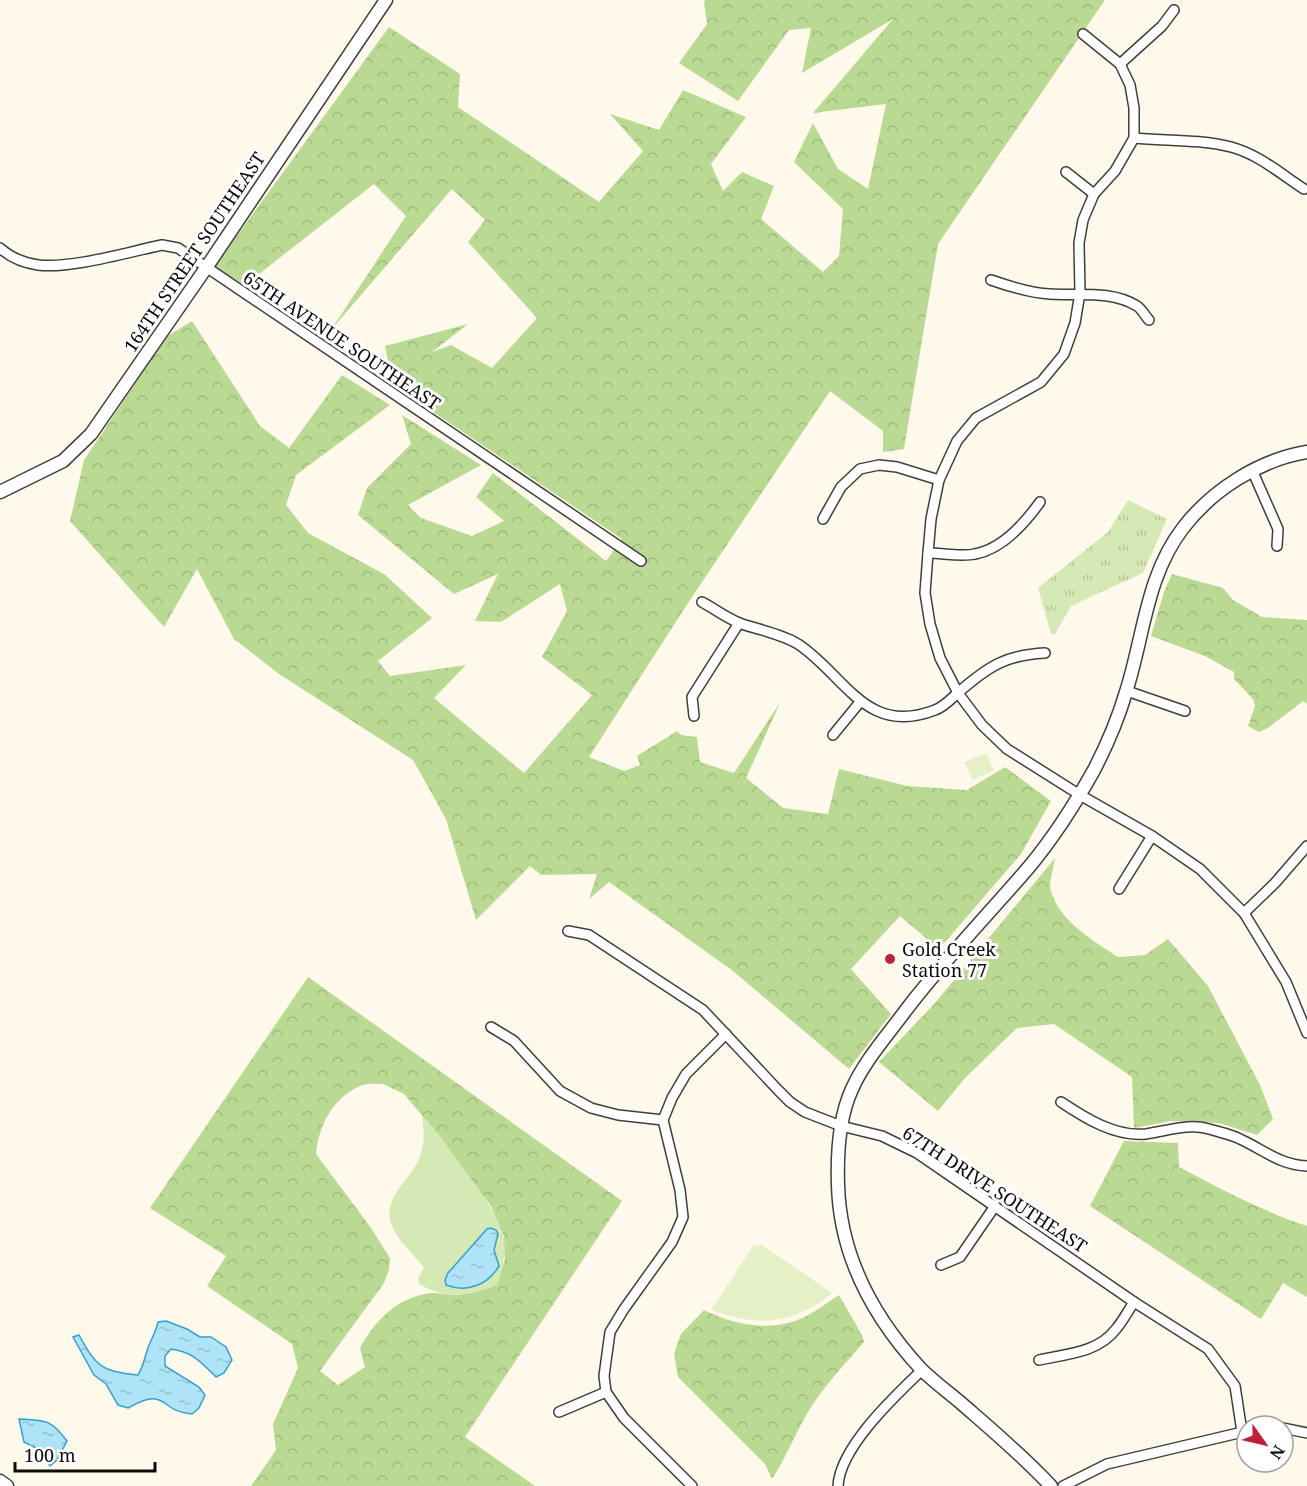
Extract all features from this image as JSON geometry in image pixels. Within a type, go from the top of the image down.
[{"type":"street","name":"164TH STREET SOUTHEAST","points":[[0,492],[63,461],[91,434],[386,0]]},
{"type":"street","points":[[1120,64],[1162,26],[1174,10]]},
{"type":"street","points":[[1083,34],[1120,64],[1130,85],[1134,108],[1134,138],[1115,171],[1094,194],[1083,220],[1079,243],[1080,293],[1075,323],[1064,354],[1041,382],[976,418],[957,441],[939,480],[931,519],[925,593],[930,624],[940,658],[958,693],[982,725],[1007,749],[1080,795],[1152,836],[1200,869],[1244,913],[1286,982],[1307,1033]]},
{"type":"street","points":[[1134,138],[1210,143],[1233,148],[1262,161],[1304,189]]},
{"type":"street","points":[[1066,172],[1094,194]]},
{"type":"street","name":"65TH AVENUE SOUTHEAST","points":[[0,248],[8,256],[37,265],[67,264],[162,245],[178,248],[641,561]]},
{"type":"street","points":[[991,280],[1028,291],[1113,297],[1138,307],[1149,320]]},
{"type":"street","points":[[1051,1486],[1029,1463],[922,1370],[884,1323],[857,1276],[842,1228],[838,1183],[841,1126],[851,1089],[876,1049],[929,980],[1031,865],[1080,795],[1104,751],[1126,691],[1149,597],[1168,549],[1195,513],[1224,487],[1252,470],[1307,452]]},
{"type":"street","points":[[823,519],[841,487],[860,469],[879,465],[897,467],[939,480]]},
{"type":"street","points":[[1252,470],[1278,529],[1277,546]]},
{"type":"street","points":[[928,553],[975,554],[1001,543],[1026,522],[1040,502]]},
{"type":"street","points":[[702,602],[740,623],[768,631],[797,644],[860,702],[890,716],[914,717],[938,709],[984,670],[1023,654],[1045,653]]},
{"type":"street","points":[[694,716],[693,697],[740,623]]},
{"type":"street","points":[[1126,691],[1185,711]]},
{"type":"street","points":[[832,735],[860,702]]},
{"type":"street","points":[[1119,889],[1152,836]]},
{"type":"street","points":[[1244,913],[1275,883],[1307,846]]},
{"type":"street","name":"67TH DRIVE SOUTHEAST","points":[[568,931],[589,935],[703,1010],[790,1102],[805,1112],[841,1126],[882,1136],[917,1153],[1134,1302],[1208,1349],[1235,1386],[1241,1414]]},
{"type":"street","points":[[491,1027],[514,1041],[560,1091],[591,1108],[618,1116],[663,1120]]},
{"type":"street","points":[[692,1486],[624,1418],[606,1392],[604,1376],[610,1332],[672,1242],[683,1217],[680,1190],[663,1120],[686,1074],[726,1034]]},
{"type":"street","points":[[1061,1102],[1115,1131],[1144,1134],[1177,1127],[1206,1128],[1238,1138],[1290,1165],[1307,1166]]},
{"type":"street","points":[[941,1265],[960,1257],[995,1206]]},
{"type":"street","points":[[1039,1360],[1088,1350],[1102,1343],[1115,1331],[1134,1302]]},
{"type":"street","points":[[838,1486],[838,1478],[849,1453],[892,1400],[922,1370]]},
{"type":"street","points":[[559,1412],[606,1392]]},
{"type":"street","points":[[1063,1486],[1107,1464],[1235,1433]]},
{"type":"street","points":[[0,1481],[7,1486]]},
{"type":"green space","points":[[705,0],[1105,0],[938,244],[904,449],[883,452],[883,431],[830,391],[688,603],[589,757],[624,771],[640,765],[637,756],[677,731],[681,735],[697,737],[700,762],[734,773],[781,701],[746,778],[783,808],[828,814],[839,769],[907,786],[967,790],[1005,767],[1051,801],[1021,854],[939,949],[900,916],[851,969],[891,1014],[849,1069],[733,971],[609,882],[589,899],[597,874],[541,875],[530,866],[476,920],[446,819],[413,760],[279,674],[234,639],[197,569],[164,627],[70,521],[84,460],[166,337],[192,321],[260,426],[289,448],[342,375],[390,405],[296,475],[286,505],[308,533],[384,574],[432,618],[378,661],[390,676],[466,665],[434,698],[524,773],[592,695],[542,657],[567,611],[560,584],[501,622],[475,621],[498,574],[454,594],[358,515],[367,488],[411,444],[402,415],[481,465],[408,505],[421,518],[472,536],[504,521],[476,497],[493,473],[606,561],[622,539],[393,385],[385,346],[468,324],[432,352],[451,345],[492,368],[537,318],[468,242],[485,220],[452,189],[331,330],[406,216],[374,184],[245,285],[214,267],[389,27],[460,74],[458,107],[599,202],[643,151],[610,114],[659,130],[683,90],[746,117],[711,164],[723,191],[742,172],[774,186],[761,219],[823,272],[839,256],[843,209],[794,162],[813,123],[838,169],[868,189],[886,104],[813,113],[893,19],[802,73],[811,28],[789,30],[738,101],[679,63],[707,24]]},
{"type":"green space","points":[[1128,500],[1167,519],[1143,573],[1071,606],[1055,634],[1051,634],[1038,588],[1108,532]]},
{"type":"green space","points":[[1172,574],[1223,588],[1233,600],[1262,617],[1307,620],[1307,704],[1303,701],[1268,728],[1259,732],[1248,726],[1255,706],[1253,699],[1234,679],[1234,672],[1205,656],[1151,636],[1164,592]]},
{"type":"green space","points":[[986,753],[994,771],[972,780],[964,762]]},
{"type":"green space","points":[[1055,858],[1050,888],[1061,912],[1078,929],[1118,957],[1145,955],[1168,939],[1208,986],[1260,1085],[1273,1119],[1257,1135],[1219,1123],[1171,1121],[1134,1128],[1132,1077],[1054,1024],[1017,1028],[965,1078],[938,1111],[879,1062],[935,1003]]},
{"type":"green space","points":[[308,977],[622,1201],[465,1437],[535,1486],[251,1486],[276,1450],[273,1424],[298,1368],[292,1344],[207,1286],[226,1256],[150,1208]],"holes":[[[383,1084],[404,1094],[441,1138],[491,1206],[504,1236],[505,1259],[497,1285],[461,1294],[420,1295],[389,1311],[373,1328],[360,1348],[365,1367],[338,1385],[320,1371],[384,1283],[389,1270],[390,1258],[371,1228],[316,1154],[320,1133],[335,1106],[350,1091],[360,1086]]]},
{"type":"green space","points":[[422,1116],[468,1173],[498,1221],[505,1248],[497,1285],[458,1295],[439,1293],[419,1284],[418,1278],[424,1268],[399,1239],[392,1226],[390,1210],[392,1202],[422,1152],[424,1136]]},
{"type":"green space","points":[[1124,1141],[1178,1143],[1179,1167],[1258,1207],[1307,1226],[1307,1297],[1283,1283],[1261,1319],[1090,1206]]},
{"type":"green space","points":[[762,1245],[832,1293],[803,1312],[774,1320],[744,1319],[711,1310],[753,1246]]},
{"type":"green space","points":[[839,1295],[864,1342],[814,1403],[772,1479],[765,1464],[678,1377],[674,1354],[681,1334],[704,1310],[748,1325],[784,1324],[801,1319]]},
{"type":"water","points":[[491,1228],[498,1234],[494,1250],[499,1266],[494,1273],[483,1282],[469,1288],[446,1285],[445,1280],[448,1273],[487,1229]]},
{"type":"water","points":[[166,1321],[200,1337],[211,1337],[226,1347],[232,1360],[224,1373],[216,1377],[191,1355],[171,1349],[165,1356],[165,1366],[199,1387],[205,1395],[199,1408],[192,1414],[173,1409],[157,1399],[141,1402],[128,1408],[118,1405],[106,1384],[94,1375],[73,1337],[79,1335],[91,1355],[102,1366],[116,1372],[138,1375],[158,1322]]},
{"type":"water","points":[[19,1419],[47,1422],[56,1428],[67,1441],[57,1460],[50,1466],[38,1449],[24,1442]]},
{"type":"place","name":"Gold Creek Station 77","points":[[890,959]]}]
